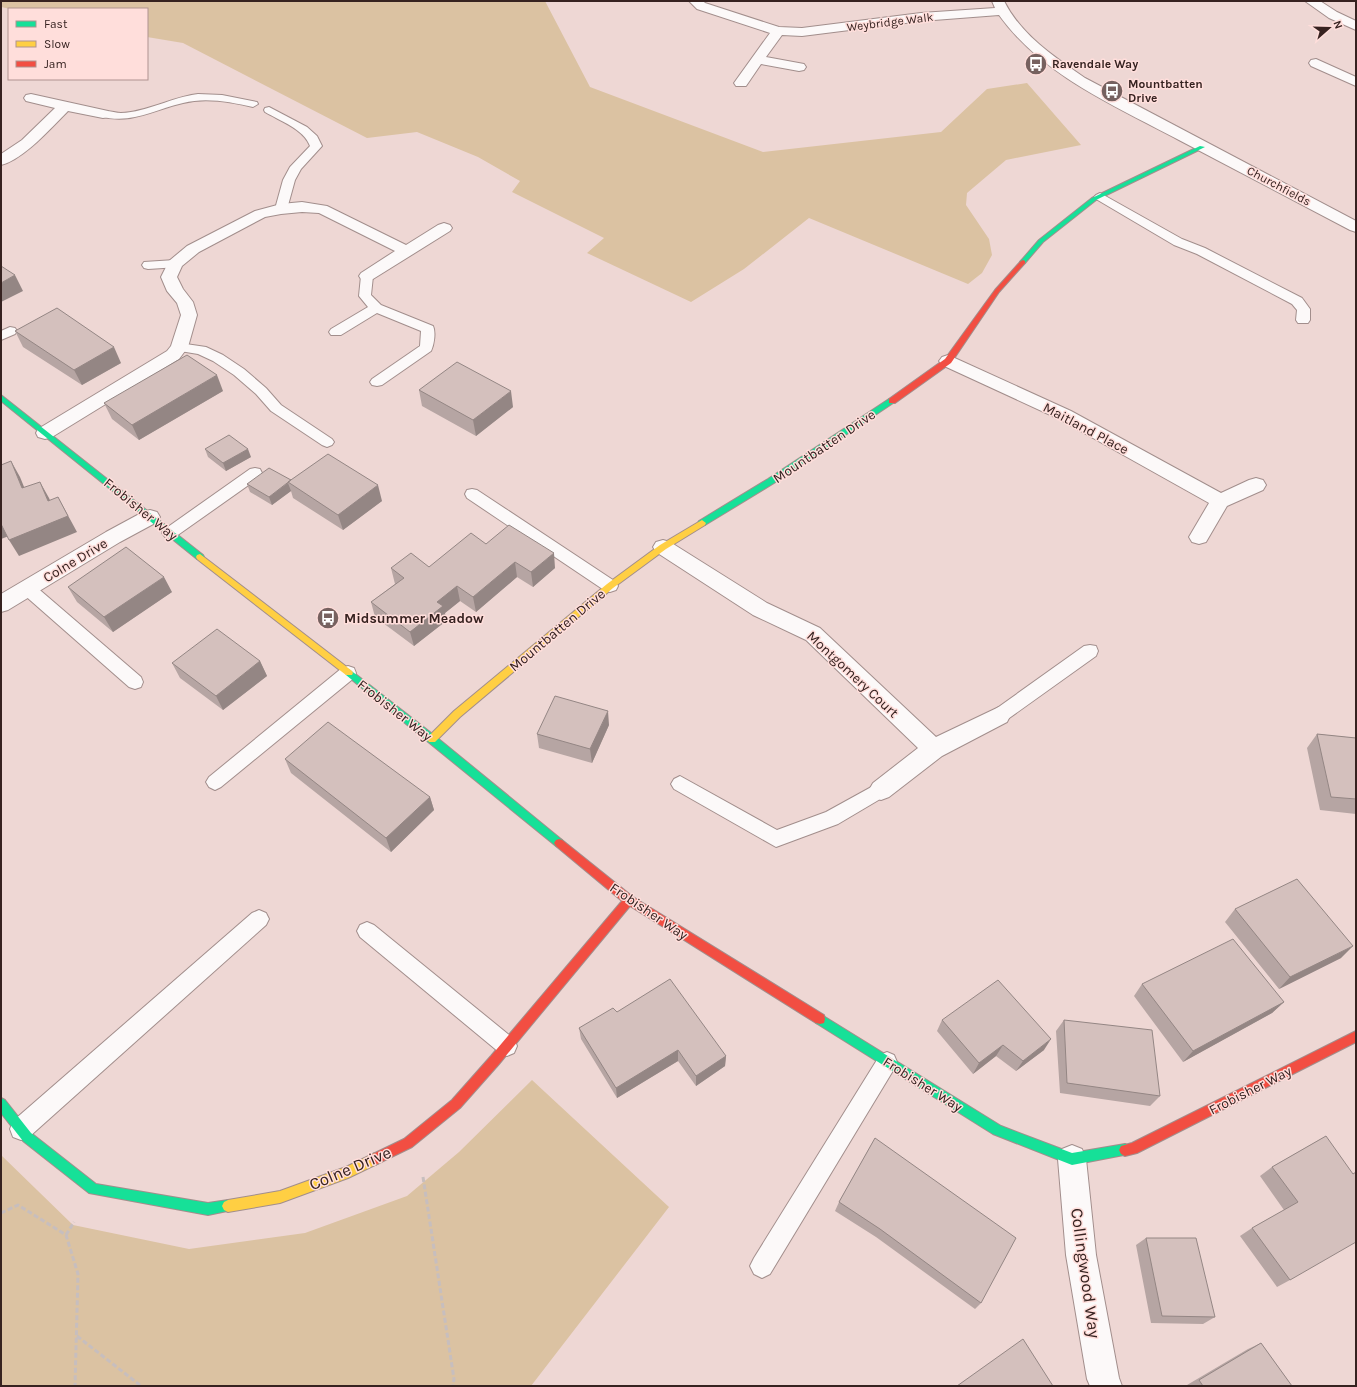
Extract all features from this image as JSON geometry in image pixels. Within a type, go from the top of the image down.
[{"type":"street","name":"Weybridge Walk","points":[[695,1],[701,6],[778,30],[802,32],[1000,6]]},
{"type":"street","points":[[1311,1],[1333,15],[1356,26]]},
{"type":"street","points":[[1000,6],[1016,29],[1065,71],[1092,88],[1202,147]]},
{"type":"street","points":[[741,83],[778,30]]},
{"type":"street","points":[[757,59],[799,67]]},
{"type":"street","points":[[1316,64],[1356,82]]},
{"type":"street","points":[[31,98],[103,114]]},
{"type":"street","points":[[1,161],[8,158],[27,143],[65,106]]},
{"type":"street","name":"Mountbatten Drive","points":[[432,738],[457,714],[610,586],[663,547],[771,481],[881,408],[948,361],[997,291],[1041,241],[1071,216],[1100,197],[1202,147]]},
{"type":"street","name":"Churchfields","points":[[1202,147],[1356,227]]},
{"type":"street","points":[[46,433],[173,355],[179,347],[189,315],[185,302],[175,291],[169,277],[175,264],[193,249],[232,227],[260,214],[281,209],[302,207],[322,209],[407,251]]},
{"type":"street","points":[[367,276],[444,228]]},
{"type":"street","name":"Maitland Place","points":[[948,361],[1064,415],[1220,501]]},
{"type":"street","name":"Frobisher Way","points":[[1,397],[170,533],[432,738],[629,900],[997,1130],[1072,1159],[1133,1149],[1356,1036]]},
{"type":"street","points":[[1199,537],[1220,501],[1256,485]]},
{"type":"street","name":"Colne Drive","points":[[1,604],[113,537],[150,517]]},
{"type":"street","name":"Montgomery Court","points":[[663,547],[760,609],[813,634],[934,749]]},
{"type":"street","points":[[881,790],[934,749],[999,716]]},
{"type":"street","name":"Colne Drive","points":[[1,1104],[27,1137],[93,1189],[208,1209],[280,1197],[348,1172],[408,1143],[456,1104],[507,1046],[629,900]]},
{"type":"street","name":"Collingwood Way","points":[[1072,1159],[1081,1255],[1103,1379],[1106,1386]]},
{"type":"lane","points":[[103,114],[125,116],[148,112],[188,98],[210,96],[228,98],[253,104]]},
{"type":"lane","points":[[270,110],[303,129],[313,138],[316,146],[296,167],[289,180],[281,209]]},
{"type":"lane","points":[[1100,197],[1178,242],[1201,251],[1297,301],[1304,309],[1303,320]]},
{"type":"lane","points":[[148,265],[175,264]]},
{"type":"lane","points":[[367,276],[365,296],[376,308],[428,329],[426,348],[377,382]]},
{"type":"lane","points":[[336,332],[376,308]]},
{"type":"lane","points":[[179,347],[201,350],[218,358],[239,372],[261,391],[276,408],[327,442]]},
{"type":"lane","points":[[170,533],[255,473]]},
{"type":"lane","points":[[472,494],[610,586]]},
{"type":"lane","points":[[28,589],[135,682]]},
{"type":"lane","points":[[999,716],[1090,651]]},
{"type":"lane","points":[[215,782],[348,673]]},
{"type":"lane","points":[[680,784],[776,839],[832,818],[881,790]]},
{"type":"lane","points":[[21,1128],[259,919]]},
{"type":"lane","points":[[367,931],[507,1046]]},
{"type":"lane","points":[[762,1266],[887,1062]]},
{"type":"path","points":[[408,1143],[424,1181],[454,1379],[453,1386]]},
{"type":"path","points":[[1,1213],[18,1205],[66,1235],[78,1274],[75,1386]]},
{"type":"path","points":[[76,1336],[141,1386]]},
{"type":"shaded area","points":[[1,1],[545,1],[590,87],[763,152],[941,132],[987,89],[1027,83],[1081,145],[1006,160],[967,193],[966,205],[989,239],[992,255],[982,273],[968,284],[809,218],[744,269],[691,302],[587,253],[604,238],[512,192],[520,181],[478,157],[417,132],[367,138],[183,43],[148,37],[148,8],[8,8],[1,7]]},
{"type":"shaded area","points":[[532,1080],[669,1207],[531,1386],[1,1386],[1,1155],[73,1225],[189,1249],[305,1233],[407,1196],[459,1152]]},
{"type":"building","points":[[1,266],[15,275],[1,283]]},
{"type":"building","points":[[57,308],[114,347],[74,370],[15,331]]},
{"type":"building","points":[[187,355],[217,375],[132,425],[104,403]]},
{"type":"building","points":[[457,362],[511,391],[473,420],[419,390]]},
{"type":"building","points":[[229,435],[248,449],[223,463],[205,449]]},
{"type":"building","points":[[328,454],[378,485],[338,515],[288,482]]},
{"type":"building","points":[[11,461],[22,488],[40,482],[48,501],[58,497],[68,516],[9,540],[1,524],[1,465]]},
{"type":"building","points":[[269,468],[291,480],[269,497],[247,484]]},
{"type":"building","points":[[509,525],[554,553],[531,572],[515,562],[473,597],[457,586],[437,602],[443,606],[410,632],[371,602],[404,578],[391,568],[411,553],[429,567],[471,533],[486,544]]},
{"type":"building","points":[[126,547],[164,577],[104,617],[68,587]]},
{"type":"building","points":[[217,629],[260,661],[216,696],[172,663]]},
{"type":"building","points":[[555,696],[608,711],[590,749],[537,734]]},
{"type":"building","points":[[328,722],[430,797],[386,838],[285,759]]},
{"type":"building","points":[[1317,734],[1356,738],[1356,799],[1331,797]]},
{"type":"building","points":[[1297,879],[1353,946],[1290,977],[1235,909]]},
{"type":"building","points":[[1233,939],[1284,1002],[1193,1051],[1142,984]]},
{"type":"building","points":[[670,979],[726,1056],[696,1076],[678,1050],[616,1088],[579,1028],[613,1008],[617,1012]]},
{"type":"building","points":[[998,980],[1051,1039],[1023,1061],[1003,1045],[979,1063],[942,1020]]},
{"type":"building","points":[[1064,1020],[1152,1030],[1160,1096],[1067,1083]]},
{"type":"building","points":[[1326,1136],[1353,1174],[1356,1172],[1356,1242],[1290,1280],[1252,1228],[1298,1202],[1272,1167]]},
{"type":"building","points":[[875,1138],[1016,1238],[981,1303],[880,1229],[839,1202]]},
{"type":"building","points":[[1146,1238],[1196,1238],[1215,1317],[1162,1316]]},
{"type":"building","points":[[1023,1339],[1053,1386],[957,1386]]},
{"type":"building","points":[[1261,1343],[1292,1386],[1203,1386],[1199,1380]]},
{"type":"traffic: fast","points":[[1023,262],[1041,241],[1094,199],[1202,147]]},
{"type":"traffic: fast","points":[[1,397],[200,557]]},
{"type":"traffic: fast","points":[[702,523],[771,481],[892,401]]},
{"type":"traffic: fast","points":[[349,673],[559,843]]},
{"type":"traffic: fast","points":[[820,1019],[997,1130],[1072,1159],[1125,1150]]},
{"type":"traffic: fast","points":[[1,1104],[27,1137],[93,1189],[208,1209],[228,1206]]},
{"type":"traffic: slow","points":[[432,739],[457,714],[610,586],[663,547],[702,523]]},
{"type":"traffic: slow","points":[[200,557],[349,673]]},
{"type":"traffic: slow","points":[[228,1206],[280,1197],[348,1172],[375,1159]]},
{"type":"traffic: jam","points":[[892,401],[948,361],[997,291],[1023,262]]},
{"type":"traffic: jam","points":[[559,843],[629,900],[820,1019]]},
{"type":"traffic: jam","points":[[375,1159],[408,1143],[456,1104],[495,1060],[629,900]]},
{"type":"traffic: jam","points":[[1125,1150],[1133,1149],[1356,1036]]},
{"type":"place","name":"Ravendale Way","points":[[1036,64]]},
{"type":"place","name":"Mountbatten Drive","points":[[1112,91]]},
{"type":"place","name":"Midsummer Meadow","points":[[328,618]]}]
